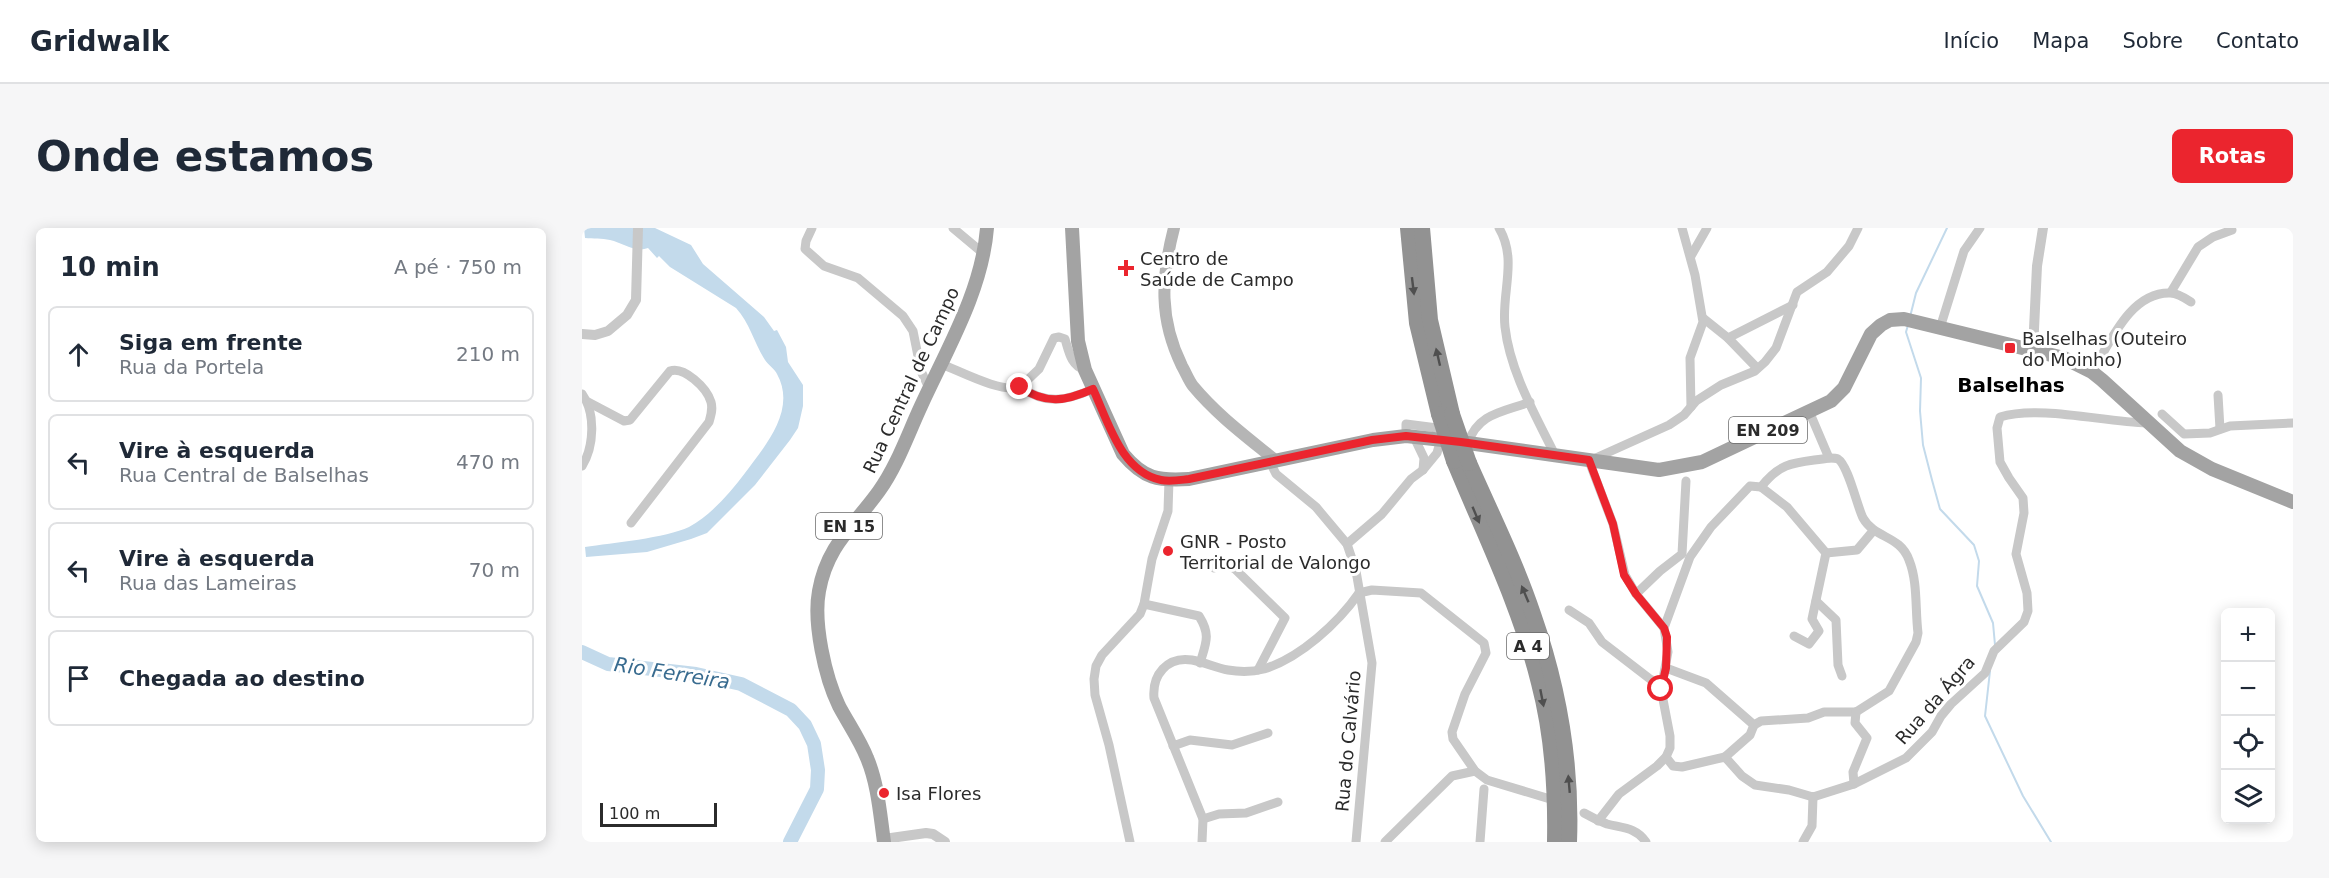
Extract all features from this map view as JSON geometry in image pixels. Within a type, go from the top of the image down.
[{"type":"highway","name":"A 4","points":[[1408,228],[1417,323],[1462,462],[1519,616],[1539,683],[1552,748],[1556,798],[1554,842]]},
{"type":"highway","name":"A 4","points":[[1422,228],[1430,320],[1446,414]]},
{"type":"highway","name":"A 4","points":[[1462,462],[1533,613],[1553,679],[1566,746],[1570,802],[1569,842]]},
{"type":"main road","name":"Rua Central de Campo","points":[[883,841],[874,782],[867,757],[838,704],[830,682],[818,625],[818,591],[831,551],[879,490],[896,460],[941,364],[976,283],[984,254],[987,228]]},
{"type":"main road","name":"EN 209","points":[[1072,228],[1078,341],[1085,370],[1123,454],[1147,475],[1169,480],[1189,479],[1409,432],[1438,439],[1469,437],[1555,455],[1659,470],[1686,467],[1702,462],[1832,401],[1844,388],[1871,334],[1890,320],[1910,320],[2064,358],[2092,372],[2180,451],[2212,469],[2293,502]]},
{"type":"main road","points":[[1174,228],[1166,259],[1163,293],[1167,328],[1192,385],[1251,443],[1264,463]]},
{"type":"main road","points":[[1251,443],[1264,463]]},
{"type":"street","points":[[582,342],[608,331],[627,315],[636,300],[638,228]]},
{"type":"street","points":[[812,228],[805,249],[824,266],[858,278],[903,316],[913,331],[921,370],[930,387]]},
{"type":"street","points":[[953,228],[984,254]]},
{"type":"street","points":[[1499,228],[1508,249],[1510,262],[1504,327],[1516,370],[1555,455]]},
{"type":"street","points":[[1682,228],[1691,256],[1703,318],[1690,358],[1691,407]]},
{"type":"street","points":[[1691,256],[1707,228]]},
{"type":"street","points":[[1664,628],[1636,594],[1624,575],[1613,524],[1589,460],[1669,425],[1712,391],[1757,368],[1776,348],[1797,292],[1827,272],[1849,246],[1858,228]]},
{"type":"street","points":[[1940,328],[1964,251],[1980,228]]},
{"type":"street","points":[[2033,350],[2037,266],[2043,228]]},
{"type":"street","points":[[2171,292],[2198,247],[2213,237],[2232,230]]},
{"type":"street","points":[[2092,372],[2126,318],[2138,304],[2150,297],[2171,292],[2192,302]]},
{"type":"street","points":[[1728,338],[1793,305]]},
{"type":"street","points":[[1703,318],[1728,338],[1757,368]]},
{"type":"street","points":[[582,334],[595,335]]},
{"type":"street","points":[[941,364],[995,385],[1013,389],[1020,387],[1039,369],[1054,338],[1059,337],[1065,339],[1072,360],[1078,368],[1085,370]]},
{"type":"street","points":[[582,466],[590,443],[585,406],[624,421],[630,420],[670,371],[676,369],[682,371],[707,393],[712,411],[709,422],[631,523]]},
{"type":"street","points":[[1020,387],[1031,395],[1060,401],[1093,389]]},
{"type":"street","points":[[2218,395],[2220,429]]},
{"type":"street","points":[[1409,432],[1469,437],[1479,422],[1530,402]]},
{"type":"street","points":[[1809,411],[1829,458]]},
{"type":"street","name":"Rua da Ágra","points":[[1813,797],[1854,784],[1906,758],[1932,732],[1941,716],[1952,704],[1985,673],[1994,651],[2024,622],[2028,611],[2024,579],[2018,567],[2016,554],[2024,513],[2023,498],[2000,462],[1997,428],[2000,417],[2011,414],[2036,414],[2147,423]]},
{"type":"street","points":[[2162,414],[2184,434],[2210,433],[2230,426],[2293,423]]},
{"type":"street","points":[[1409,432],[1424,458],[1423,470]]},
{"type":"street","points":[[1347,544],[1382,514],[1411,479],[1423,470],[1437,453],[1438,439]]},
{"type":"street","points":[[1666,757],[1673,766],[1682,767],[1725,757],[1750,735],[1754,725],[1761,721],[1808,718],[1824,712],[1856,712],[1889,691],[1916,642],[1918,633],[1910,561],[1898,543],[1869,529],[1857,506],[1844,466],[1838,459],[1829,458],[1782,466],[1772,473],[1761,487]]},
{"type":"street","name":"Rua do Calvário","points":[[1264,463],[1316,507],[1347,544],[1356,571],[1372,663],[1356,842]]},
{"type":"street","points":[[1130,842],[1114,766],[1095,695],[1094,680],[1096,666],[1102,655],[1140,614],[1144,604],[1152,559],[1168,511],[1169,480]]},
{"type":"street","points":[[1598,821],[1619,794],[1658,766],[1670,748],[1662,685],[1668,652],[1664,628],[1686,556],[1686,481]]},
{"type":"street","points":[[1636,594],[1660,571],[1686,556],[1750,486],[1761,487],[1787,507],[1826,553]]},
{"type":"street","points":[[1826,553],[1857,550],[1873,531]]},
{"type":"street","points":[[1794,636],[1809,644],[1819,631],[1812,619],[1826,553]]},
{"type":"street","points":[[1214,568],[1222,562],[1235,569],[1285,618],[1258,670]]},
{"type":"street","points":[[1202,842],[1203,819],[1154,698],[1153,687],[1156,677],[1165,665],[1191,660],[1226,670],[1266,668],[1310,645],[1353,602],[1359,593],[1372,590],[1421,593],[1484,643],[1486,653],[1465,694],[1452,732],[1453,739],[1474,771],[1487,780],[1550,799]]},
{"type":"street","points":[[1816,601],[1836,620],[1838,665],[1842,676]]},
{"type":"street","points":[[1144,604],[1199,616],[1206,627],[1208,638],[1200,663]]},
{"type":"street","points":[[1569,610],[1589,623],[1602,642],[1650,680],[1662,685]]},
{"type":"street","points":[[1666,668],[1706,683],[1754,725]]},
{"type":"street","points":[[1854,784],[1852,772],[1867,738],[1855,723],[1856,712]]},
{"type":"street","points":[[1173,746],[1190,740],[1232,745],[1268,732]]},
{"type":"street","points":[[1725,757],[1742,776],[1755,785],[1789,790],[1813,797],[1812,826],[1803,842]]},
{"type":"street","points":[[1385,842],[1452,776],[1474,771]]},
{"type":"street","points":[[1480,842],[1484,789]]},
{"type":"street","points":[[1203,819],[1219,814],[1246,813],[1278,802]]},
{"type":"street","points":[[1584,813],[1598,821],[1633,829],[1646,842]]},
{"type":"street","points":[[883,841],[926,833],[933,834],[945,842]]},
{"type":"water","points":[[584,228],[655,228],[691,245],[703,264],[764,317],[774,331],[777,330],[786,347],[788,362],[803,385],[803,406],[798,428],[755,485],[707,533],[647,552],[586,557],[585,547],[638,540],[679,531],[705,516],[733,488],[769,439],[781,414],[782,387],[776,372],[765,360],[745,320],[736,308],[670,267],[648,248],[638,249],[610,240],[585,238]]},
{"type":"waterway","points":[[1910,317],[1916,293],[1947,228]]},
{"type":"waterway","points":[[1908,325],[1906,332],[1921,378],[1920,411],[1923,445],[1932,480],[1940,509],[1974,545],[1979,561],[1977,586],[1993,623],[1995,645]]},
{"type":"waterway","name":"Rio Ferreira","points":[[582,652],[608,664],[696,674],[741,684],[791,710],[805,725],[814,744],[818,770],[817,789],[790,842]]},
{"type":"waterway","points":[[1990,671],[1985,716],[2023,796],[2051,842]]},
{"type":"place","name":"Centro de Saúde de Campo","points":[[1126,268]]},
{"type":"place","name":"Balselhas (Outeiro do Moinho)","points":[[2010,348]]},
{"type":"place","name":"GNR - Posto Territorial de Valongo","points":[[1168,551]]},
{"type":"place","name":"Isa Flores","points":[[884,793]]},
{"type":"district","name":"Balselhas","points":[[2011,385]]},
{"type":"route","points":[[1020,387],[1031,395],[1060,401],[1093,389],[1123,454],[1147,475],[1161,480],[1189,479],[1372,440],[1406,436],[1589,460],[1613,524],[1624,575],[1636,594],[1664,628],[1667,637],[1668,652],[1661,689]]}]
